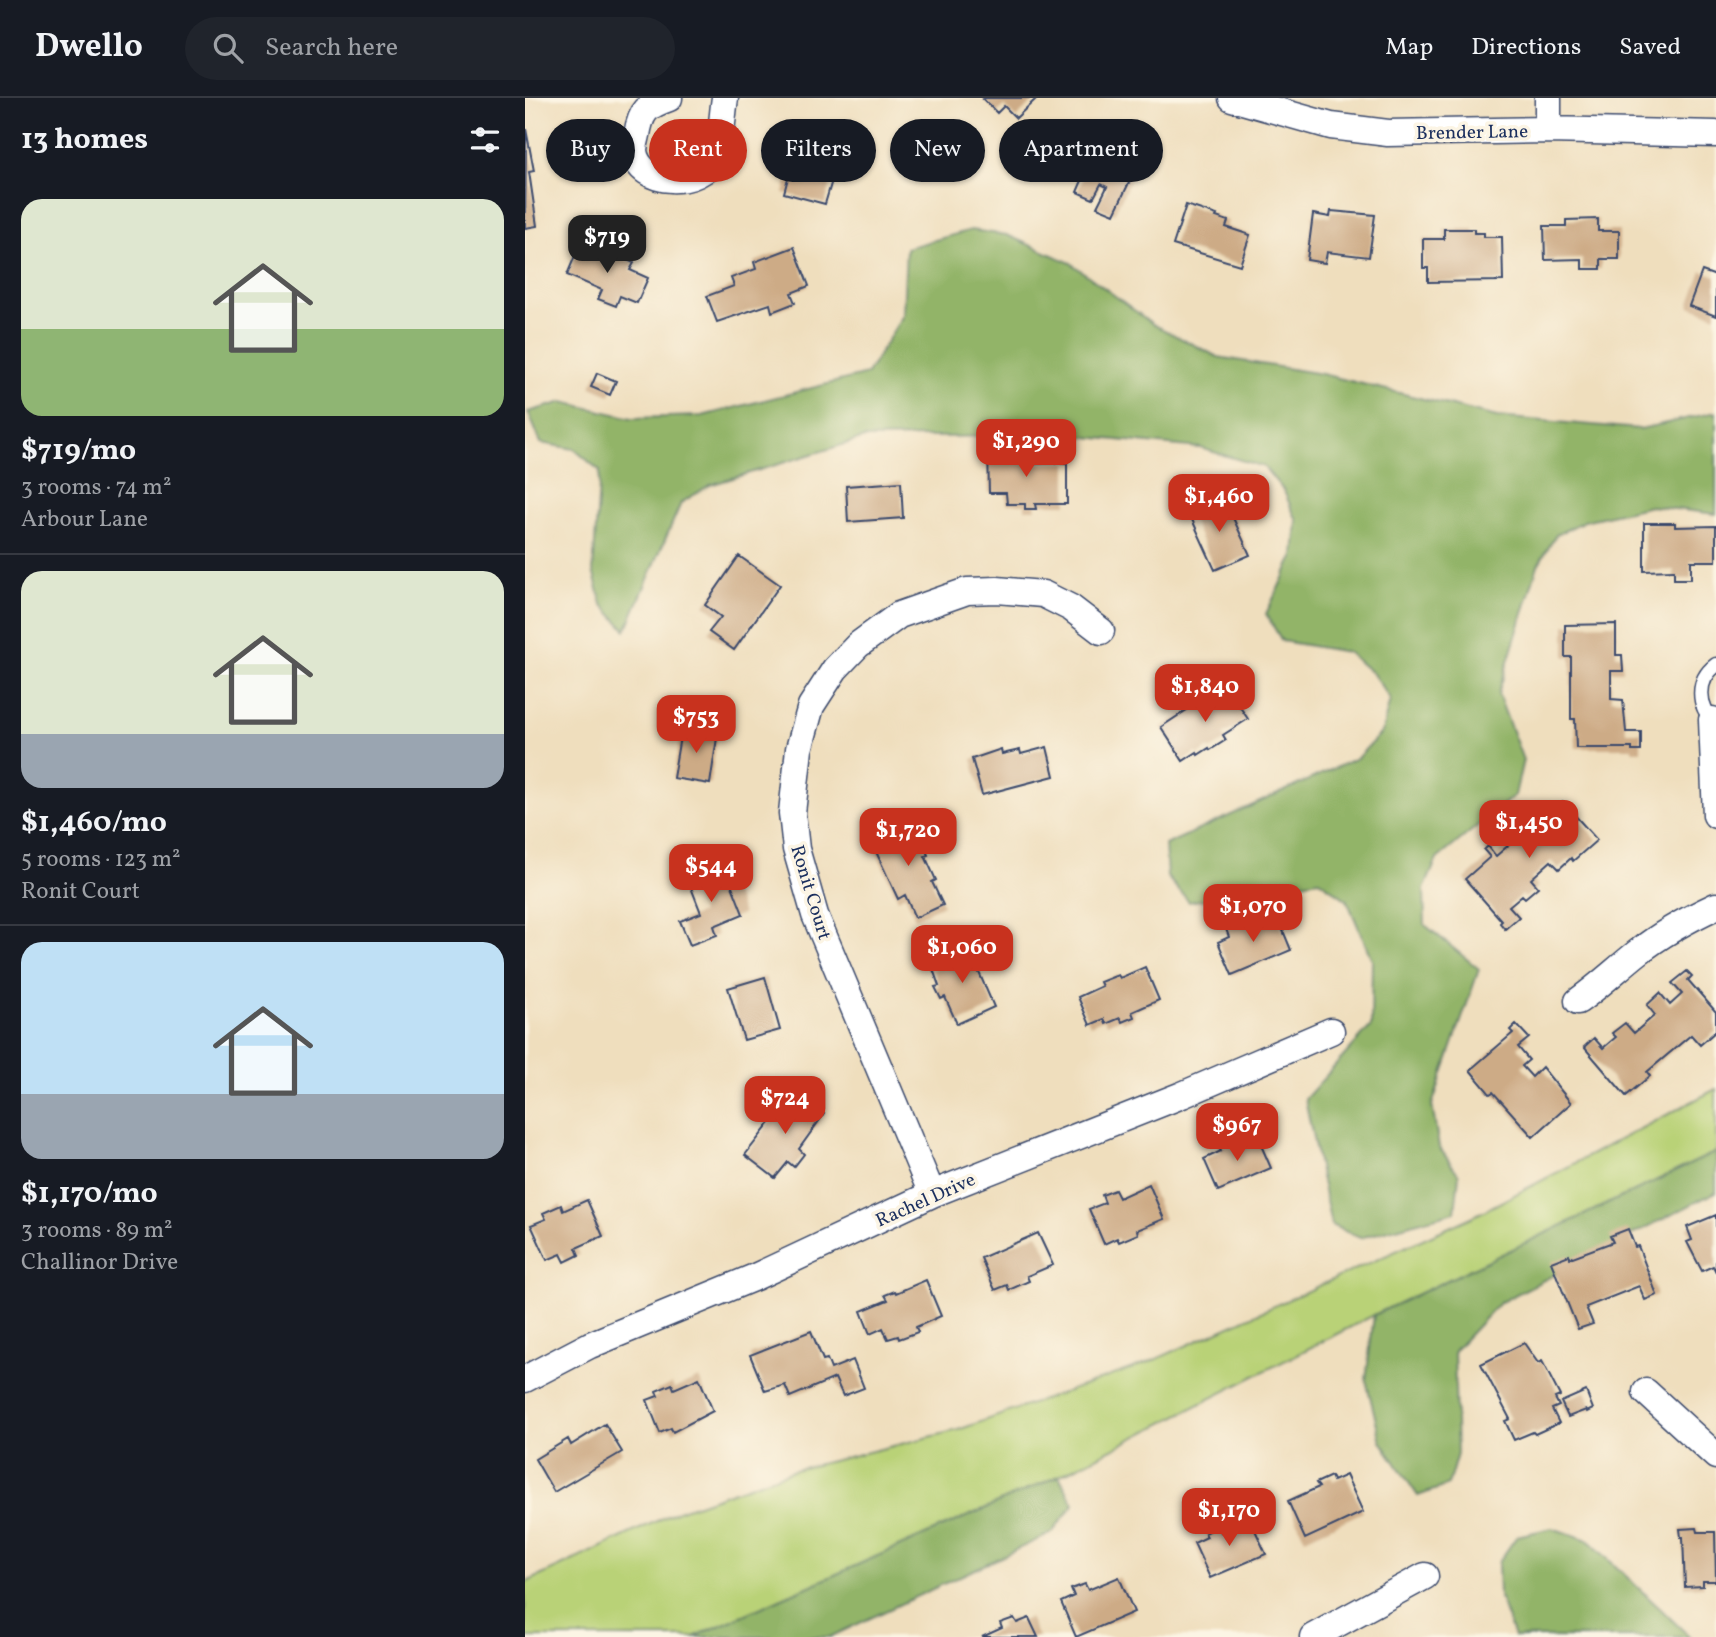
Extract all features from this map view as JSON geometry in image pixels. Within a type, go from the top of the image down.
[{"type":"street","points":[[669,98],[649,106],[639,120],[634,149],[637,160],[646,170],[661,177],[683,179],[708,167],[715,155],[725,98]]},
{"type":"street","name":"Brender Lane","points":[[1232,98],[1331,126],[1388,133],[1548,130],[1716,134]]},
{"type":"street","points":[[1548,98],[1548,130]]},
{"type":"street","name":"Ronit Court","points":[[932,1194],[815,915],[796,849],[792,814],[799,749],[811,706],[835,669],[858,645],[899,615],[967,592],[997,590],[1042,594],[1071,608],[1101,631]]},
{"type":"street","points":[[1714,721],[1716,815]]},
{"type":"street","points":[[1578,1001],[1638,952],[1686,920],[1716,906]]},
{"type":"street","name":"Rachel Drive","points":[[525,1379],[590,1345],[755,1277],[932,1194],[1182,1095],[1331,1031]]},
{"type":"street","points":[[1646,1392],[1716,1456]]},
{"type":"street","points":[[1313,1637],[1425,1576]]},
{"type":"lane","points":[[1714,721],[1701,700],[1701,689],[1704,678],[1716,665]]},
{"type":"green space","points":[[971,230],[1007,235],[1071,263],[1154,325],[1218,357],[1322,374],[1497,417],[1640,429],[1716,412],[1716,514],[1651,506],[1584,521],[1556,535],[1538,565],[1498,694],[1523,760],[1515,795],[1437,859],[1424,889],[1425,925],[1479,969],[1432,1105],[1439,1147],[1459,1175],[1455,1212],[1360,1238],[1331,1225],[1305,1099],[1371,1026],[1372,960],[1347,900],[1319,880],[1189,902],[1167,877],[1165,845],[1357,758],[1382,732],[1390,699],[1373,674],[1347,652],[1282,641],[1266,614],[1294,555],[1297,521],[1284,491],[1264,467],[1200,448],[1065,435],[865,438],[710,485],[681,503],[626,630],[602,604],[593,571],[600,471],[574,449],[541,443],[528,412],[563,402],[632,418],[702,416],[867,374],[903,315],[906,248]]},
{"type":"green space","points":[[1716,1089],[1716,1152],[1374,1315],[1059,1476],[694,1637],[525,1637],[525,1583],[678,1511],[791,1471],[958,1430],[1150,1362],[1476,1215]]},
{"type":"green space","points":[[1716,1152],[1716,1192],[1499,1303],[1454,1351],[1457,1454],[1448,1485],[1418,1496],[1381,1441],[1366,1380],[1374,1315]]},
{"type":"green space","points":[[1059,1476],[1074,1504],[1052,1533],[830,1637],[694,1637]]},
{"type":"green space","points":[[1552,1528],[1588,1540],[1690,1637],[1514,1637],[1499,1595],[1498,1563],[1517,1536]]},
{"type":"building","points":[[1037,98],[1016,118],[1004,106],[997,113],[983,99]]},
{"type":"building","points":[[526,129],[534,171],[529,172],[537,226],[525,228]]},
{"type":"building","points":[[787,182],[832,182],[825,204],[784,193]]},
{"type":"building","points":[[1081,182],[1129,182],[1114,214],[1097,207],[1107,187],[1101,184],[1093,199],[1077,192]]},
{"type":"building","points":[[1186,205],[1217,215],[1216,217],[1228,221],[1226,227],[1250,235],[1240,265],[1173,245]]},
{"type":"building","points":[[1331,211],[1375,215],[1369,257],[1327,252],[1325,263],[1307,260],[1313,214],[1330,217]]},
{"type":"building","points":[[1598,219],[1598,231],[1619,231],[1619,259],[1601,259],[1601,269],[1582,269],[1582,259],[1545,260],[1544,226],[1566,226],[1566,220]]},
{"type":"building","points":[[1444,229],[1474,229],[1474,233],[1484,233],[1484,237],[1502,237],[1503,281],[1428,282],[1428,268],[1423,268],[1423,239],[1444,239]]},
{"type":"building","points":[[580,244],[597,251],[599,248],[634,263],[630,270],[648,278],[637,303],[620,296],[616,306],[598,299],[602,290],[567,275]]},
{"type":"building","points":[[794,247],[809,286],[791,293],[795,303],[772,312],[770,304],[717,322],[707,296],[734,286],[731,278],[756,269],[754,262]]},
{"type":"building","points":[[1702,271],[1716,276],[1716,316],[1689,306]]},
{"type":"building","points":[[597,373],[616,381],[610,395],[591,387]]},
{"type":"building","points":[[1022,448],[1022,464],[1067,463],[1067,504],[1035,504],[1036,509],[1025,509],[1025,504],[1007,504],[1006,493],[989,493],[988,449]]},
{"type":"building","points":[[901,482],[903,518],[848,522],[846,486]]},
{"type":"building","points":[[1224,498],[1250,555],[1215,570],[1189,513]]},
{"type":"building","points":[[1644,523],[1675,523],[1675,527],[1716,526],[1716,561],[1691,561],[1691,579],[1674,579],[1674,570],[1644,571]]},
{"type":"building","points":[[739,556],[780,585],[734,650],[709,632],[721,617],[705,605]]},
{"type":"building","points":[[1616,624],[1616,655],[1622,655],[1623,671],[1611,671],[1611,699],[1623,700],[1626,732],[1641,732],[1641,751],[1632,751],[1632,748],[1576,748],[1575,719],[1571,719],[1571,657],[1565,657],[1565,625]]},
{"type":"building","points":[[1225,685],[1248,719],[1223,735],[1226,740],[1183,761],[1161,727]]},
{"type":"building","points":[[682,725],[718,731],[710,784],[673,778]]},
{"type":"building","points":[[1047,747],[1054,776],[982,795],[972,759],[1001,749],[1002,754],[1020,750],[1021,754]]},
{"type":"building","points":[[1563,802],[1597,840],[1573,861],[1571,858],[1559,869],[1551,861],[1531,879],[1538,887],[1509,906],[1519,917],[1505,929],[1500,923],[1502,921],[1465,879],[1490,857],[1484,850],[1488,846],[1496,856],[1533,824],[1525,815],[1530,810],[1541,821]]},
{"type":"building","points":[[913,822],[928,855],[925,856],[936,880],[932,882],[943,905],[915,918],[905,895],[898,899],[871,841]]},
{"type":"building","points":[[723,863],[743,914],[714,926],[717,935],[690,945],[680,921],[701,913],[687,877]]},
{"type":"building","points":[[1277,916],[1291,950],[1232,975],[1218,942],[1229,937],[1226,929],[1246,921],[1249,928]]},
{"type":"building","points":[[959,944],[963,956],[971,954],[994,1007],[957,1024],[945,997],[941,999],[935,987],[939,986],[933,969],[943,965],[938,952]]},
{"type":"building","points":[[1145,967],[1159,1000],[1132,1012],[1134,1017],[1122,1022],[1120,1018],[1106,1024],[1104,1019],[1090,1025],[1078,997],[1102,986],[1100,982],[1118,975],[1120,978]]},
{"type":"building","points":[[1687,971],[1692,976],[1688,980],[1716,1012],[1716,1031],[1700,1045],[1691,1035],[1647,1072],[1650,1076],[1626,1096],[1584,1047],[1594,1038],[1603,1048],[1616,1037],[1612,1033],[1625,1023],[1634,1033],[1655,1015],[1647,1005],[1660,993],[1670,1005],[1682,994],[1672,983]]},
{"type":"building","points":[[765,977],[780,1030],[744,1040],[728,988]]},
{"type":"building","points":[[1516,1024],[1529,1038],[1518,1047],[1529,1060],[1522,1066],[1532,1077],[1542,1067],[1571,1103],[1533,1137],[1470,1070],[1513,1033],[1510,1030]]},
{"type":"building","points":[[795,1091],[824,1114],[799,1149],[804,1154],[794,1167],[788,1162],[775,1178],[745,1155]]},
{"type":"building","points":[[1257,1136],[1271,1168],[1218,1191],[1204,1159],[1221,1151],[1218,1146],[1233,1140],[1236,1145]]},
{"type":"building","points":[[1149,1184],[1164,1219],[1137,1230],[1138,1234],[1119,1242],[1117,1238],[1104,1244],[1089,1209],[1105,1203],[1102,1195],[1115,1190],[1119,1198]]},
{"type":"building","points":[[587,1200],[603,1236],[576,1248],[579,1255],[565,1262],[561,1254],[547,1260],[531,1225],[546,1219],[543,1213],[561,1205],[563,1211]]},
{"type":"building","points":[[1716,1215],[1716,1272],[1713,1266],[1702,1271],[1687,1242],[1692,1240],[1687,1227]]},
{"type":"building","points":[[1628,1229],[1635,1247],[1638,1246],[1657,1295],[1645,1300],[1639,1286],[1586,1307],[1593,1324],[1578,1329],[1551,1262],[1613,1242],[1610,1236]]},
{"type":"building","points":[[1038,1233],[1053,1265],[1027,1276],[1029,1281],[1009,1290],[1007,1285],[995,1290],[981,1258]]},
{"type":"building","points":[[926,1280],[941,1316],[916,1327],[918,1332],[899,1339],[898,1336],[888,1339],[883,1328],[870,1334],[861,1311],[888,1300],[885,1295]]},
{"type":"building","points":[[811,1331],[823,1360],[827,1359],[831,1369],[853,1360],[864,1388],[843,1396],[835,1378],[790,1397],[785,1385],[765,1391],[750,1355]]},
{"type":"building","points":[[1524,1343],[1538,1363],[1542,1361],[1560,1396],[1555,1398],[1559,1406],[1552,1409],[1559,1423],[1514,1440],[1505,1421],[1510,1419],[1481,1364]]},
{"type":"building","points":[[699,1378],[713,1411],[673,1432],[671,1428],[660,1433],[647,1400],[658,1396],[656,1391],[672,1384],[674,1389]]},
{"type":"building","points":[[1586,1391],[1593,1409],[1568,1417],[1561,1402]]},
{"type":"building","points":[[605,1424],[622,1452],[554,1492],[535,1459],[568,1439],[571,1445]]},
{"type":"building","points":[[1346,1475],[1363,1512],[1305,1539],[1288,1501],[1319,1487],[1316,1483],[1331,1476],[1333,1481]]},
{"type":"building","points":[[1250,1519],[1266,1554],[1210,1578],[1194,1543],[1207,1537],[1205,1533],[1219,1526],[1221,1532]]},
{"type":"building","points":[[1697,1528],[1698,1532],[1715,1532],[1716,1581],[1703,1581],[1703,1586],[1685,1587],[1683,1537],[1680,1529]]},
{"type":"building","points":[[1119,1577],[1134,1612],[1076,1637],[1061,1602],[1074,1596],[1071,1589],[1085,1584],[1088,1590]]},
{"type":"building","points":[[1014,1618],[1017,1623],[1029,1618],[1038,1637],[982,1637],[1002,1628],[1000,1623]]}]
